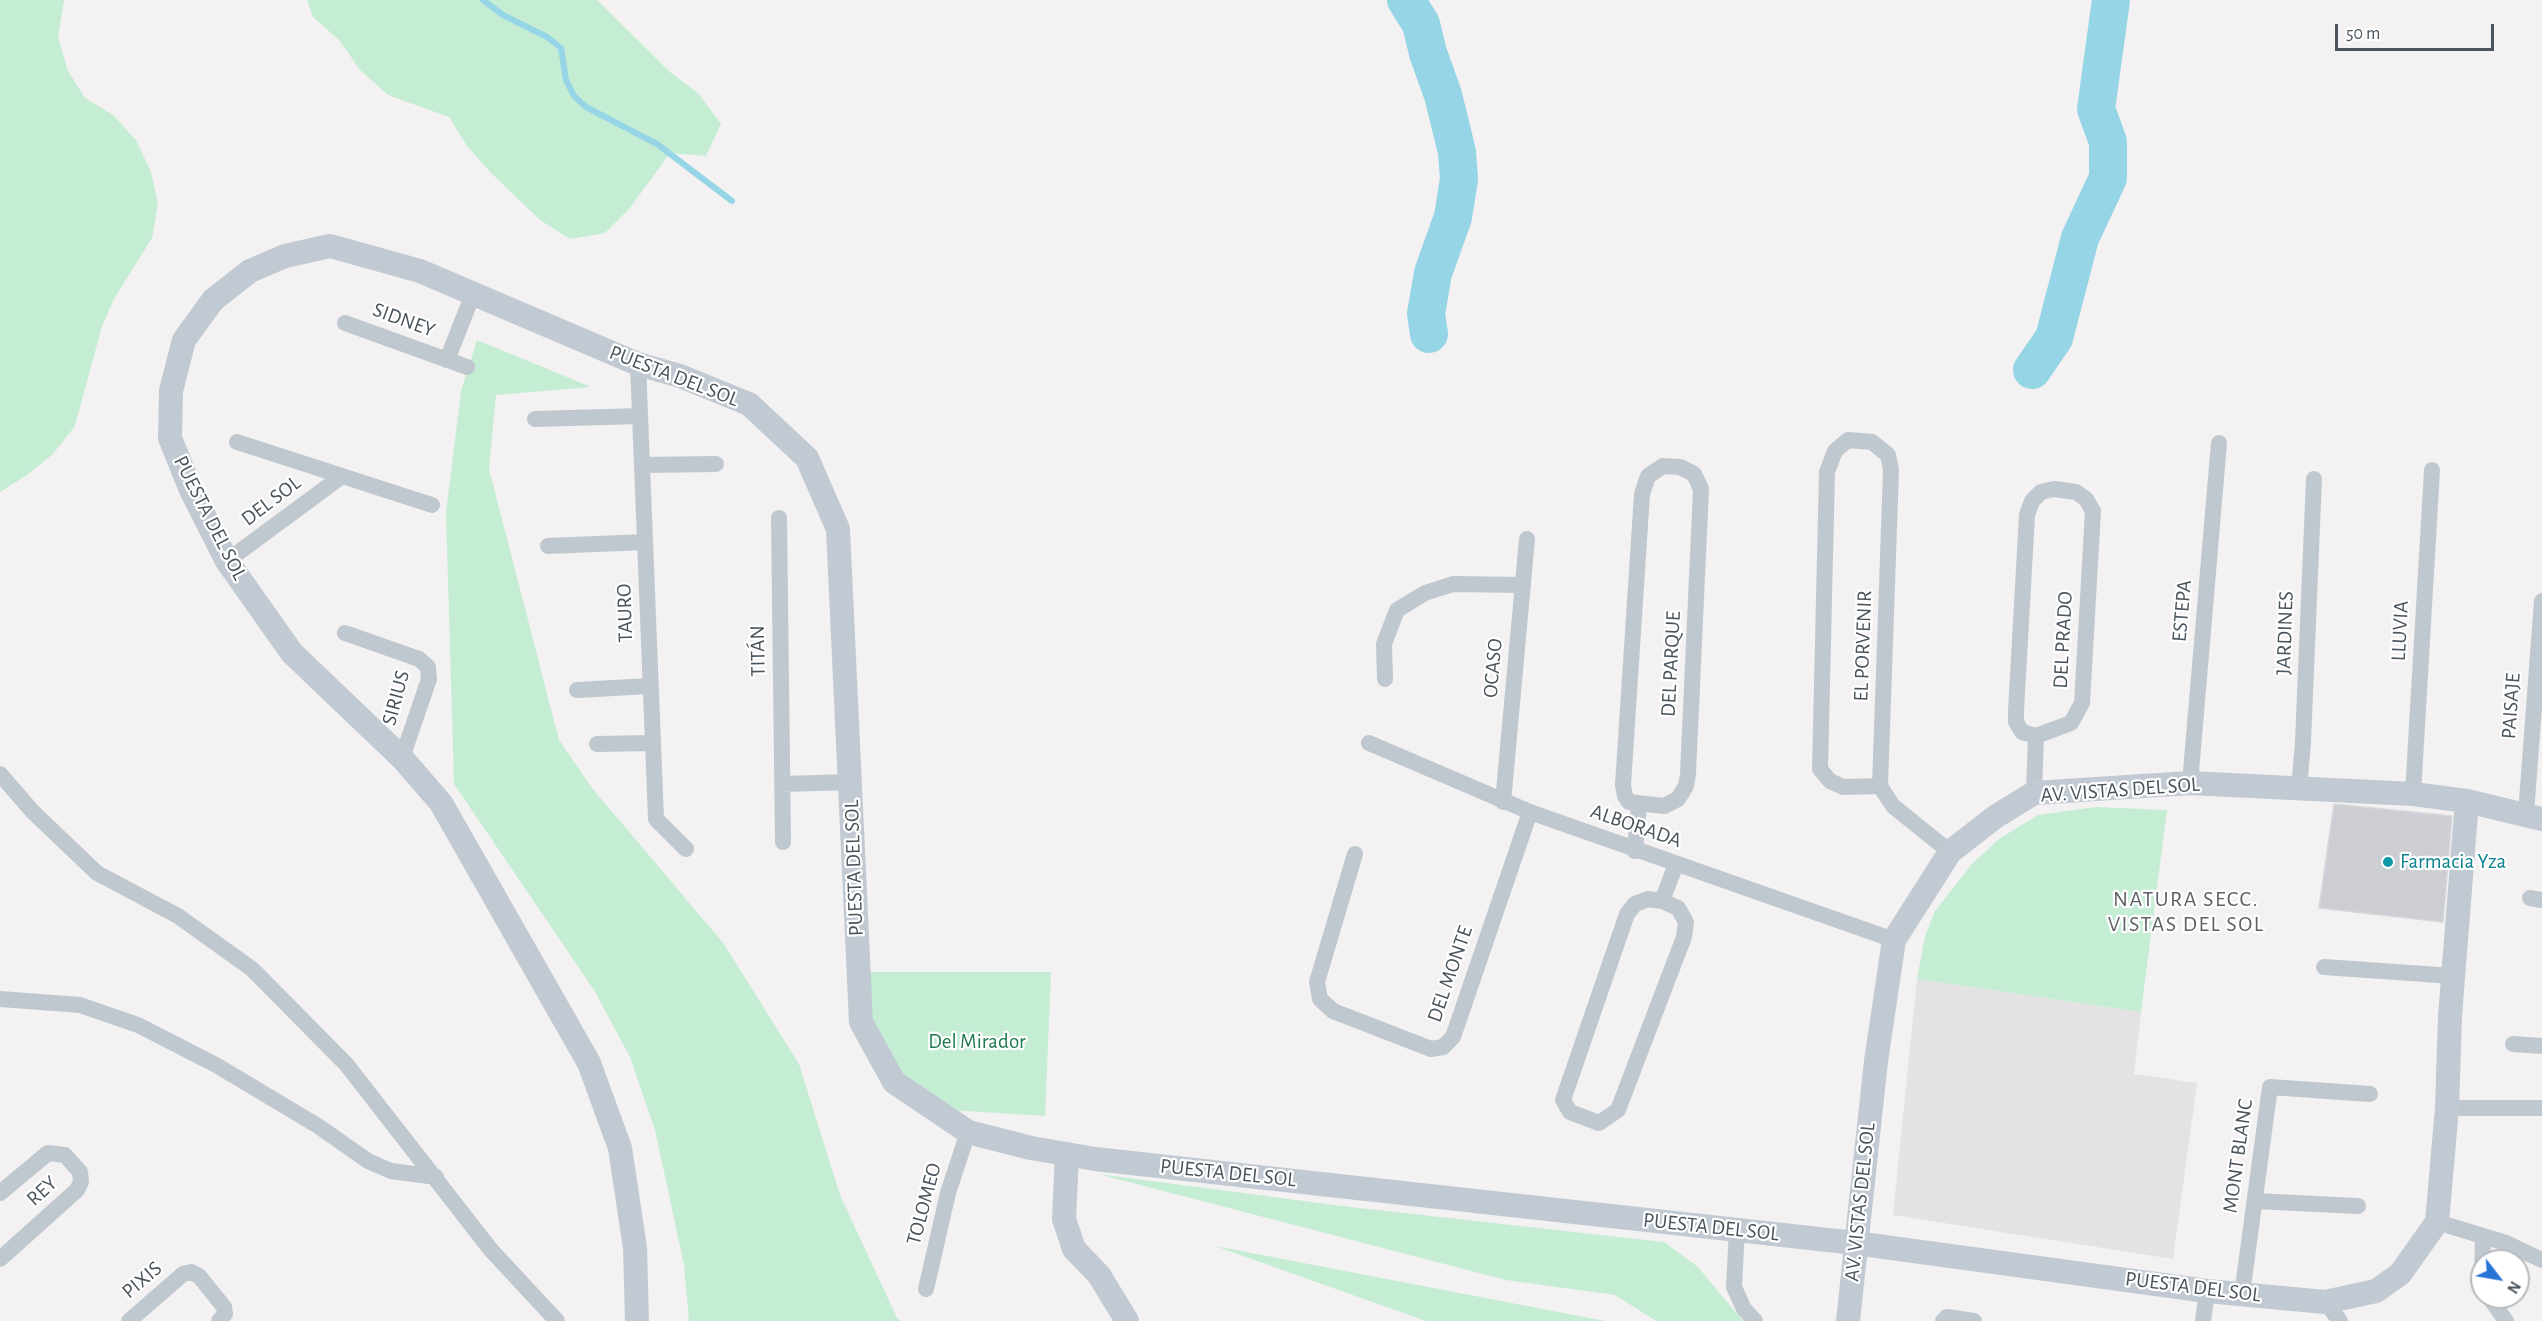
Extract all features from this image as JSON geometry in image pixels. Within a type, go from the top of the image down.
[{"type":"street","name":"PUESTA DEL SOL","points":[[637,1321],[635,1248],[620,1148],[589,1063],[441,803],[402,758],[291,652],[227,561],[191,489],[170,438],[171,391],[184,340],[213,300],[250,271],[285,256],[330,246],[420,271],[638,364],[680,376],[749,404],[807,458],[838,529],[861,1022],[894,1082],[968,1132],[1031,1148],[1067,1154],[1855,1243],[2207,1291],[2325,1302],[2376,1292],[2400,1275],[2437,1222],[2447,1108],[2453,976],[2467,801]]},
{"type":"street","name":"SIDNEY","points":[[447,360],[473,294]]},
{"type":"street","name":"SIDNEY","points":[[345,323],[467,367]]},
{"type":"street","name":"TAURO","points":[[638,364],[656,819],[686,849]]},
{"type":"street","points":[[535,419],[640,416]]},
{"type":"street","name":"EL PORVENIR","points":[[1848,440],[1872,442],[1888,455],[1891,470],[1880,786],[1844,787],[1830,781],[1820,769],[1827,472],[1835,452],[1848,440]]},
{"type":"street","points":[[237,442],[432,506]]},
{"type":"street","name":"ESTEPA","points":[[2190,783],[2219,443]]},
{"type":"street","points":[[642,465],[716,464]]},
{"type":"street","name":"DEL PARQUE","points":[[1663,466],[1680,467],[1694,474],[1701,489],[1688,774],[1686,786],[1678,799],[1664,806],[1639,805],[1629,802],[1623,785],[1642,494],[1648,476],[1663,466]]},
{"type":"street","name":"LLUVIA","points":[[2413,794],[2432,470]]},
{"type":"street","name":"DEL SOL","points":[[227,561],[342,476]]},
{"type":"street","name":"JARDINES","points":[[2299,789],[2314,479]]},
{"type":"street","name":"DEL PRADO","points":[[2054,489],[2076,492],[2086,499],[2093,511],[2082,703],[2071,723],[2036,736],[2022,732],[2016,722],[2027,515],[2032,501],[2041,492],[2054,489]]},
{"type":"street","name":"TITÁN","points":[[778,518],[783,842]]},
{"type":"street","name":"OCASO","points":[[1503,802],[1527,539]]},
{"type":"street","points":[[548,546],[645,542]]},
{"type":"street","points":[[1385,679],[1384,644],[1398,610],[1425,593],[1453,584],[1523,585]]},
{"type":"street","name":"PAISAJE","points":[[2534,817],[2542,601]]},
{"type":"street","name":"SIRIUS","points":[[345,633],[419,659],[428,667],[429,679],[402,758]]},
{"type":"street","points":[[577,690],[650,686]]},
{"type":"street","points":[[2034,793],[2036,736]]},
{"type":"street","points":[[597,744],[653,743]]},
{"type":"street","name":"ALBORADA","points":[[1369,743],[1503,802],[1635,851],[1894,940]]},
{"type":"street","points":[[0,774],[33,812],[97,873],[178,916],[252,969],[346,1064],[491,1250],[557,1321]]},
{"type":"street","points":[[782,783],[851,782]]},
{"type":"street","name":"AV. VISTAS DEL SOL","points":[[1848,1321],[1855,1243],[1894,940],[1950,852],[1995,816],[2034,793],[2190,783],[2413,794],[2467,801],[2534,817]]},
{"type":"street","points":[[1880,786],[1893,806],[1950,852]]},
{"type":"street","points":[[1635,851],[1639,805]]},
{"type":"street","name":"DEL MONTE","points":[[1355,854],[1317,982],[1320,999],[1334,1011],[1431,1049],[1443,1047],[1453,1037],[1530,812]]},
{"type":"street","points":[[1662,901],[1676,864]]},
{"type":"street","points":[[1648,899],[1662,901],[1678,908],[1686,922],[1684,938],[1618,1110],[1599,1124],[1569,1112],[1563,1100],[1627,914],[1635,904],[1648,899]]},
{"type":"street","points":[[2324,967],[2453,976]]},
{"type":"street","points":[[0,999],[80,1005],[138,1025],[216,1065],[318,1126],[368,1161],[391,1171],[436,1177]]},
{"type":"street","points":[[2513,1044],[2542,1046]]},
{"type":"street","name":"MONT BLANC","points":[[2242,1294],[2270,1087],[2370,1094]]},
{"type":"street","points":[[2447,1108],[2542,1108]]},
{"type":"street","name":"TOLOMEO","points":[[926,1288],[948,1193],[968,1132]]},
{"type":"street","name":"REY","points":[[0,1193],[48,1153],[65,1155],[80,1172],[81,1182],[77,1190],[0,1259]]},
{"type":"street","points":[[1067,1154],[1064,1219],[1074,1249],[1100,1275],[1127,1321]]},
{"type":"street","points":[[2255,1201],[2358,1206]]},
{"type":"street","points":[[2437,1222],[2523,1249],[2542,1260]]},
{"type":"street","points":[[1737,1229],[1734,1287],[1744,1309],[1755,1321]]},
{"type":"street","points":[[2483,1237],[2483,1249]]},
{"type":"street","name":"PIXIS","points":[[129,1321],[183,1274],[191,1272],[199,1276],[224,1307],[225,1314],[219,1321]]},
{"type":"street","points":[[2203,1321],[2207,1291]]},
{"type":"street","points":[[2325,1302],[2340,1321]]},
{"type":"street","points":[[1943,1321],[1947,1317],[1974,1321]]},
{"type":"shaded area","points":[[1917,979],[2141,1012],[2134,1074],[2197,1083],[2173,1259],[1893,1215]]},
{"type":"green space","points":[[0,0],[64,0],[58,37],[68,71],[85,98],[113,115],[136,140],[151,172],[158,204],[152,238],[115,297],[102,326],[75,426],[53,454],[27,475],[0,492]]},
{"type":"green space","points":[[307,0],[597,0],[670,72],[698,93],[721,124],[706,156],[670,153],[630,208],[605,233],[570,239],[540,220],[492,174],[467,146],[449,117],[388,95],[360,70],[340,41],[313,17]]},
{"type":"green space","points":[[477,340],[591,387],[496,395],[489,469],[559,740],[592,788],[724,944],[799,1064],[840,1195],[897,1318],[901,1321],[689,1321],[684,1265],[655,1130],[630,1057],[594,990],[454,784],[446,513],[461,391]]},
{"type":"green space","points":[[2095,807],[2167,810],[2141,1012],[1917,979],[1925,936],[1935,911],[1972,864],[1999,839],[2038,815]]},
{"type":"green space","name":"Del Mirador","points":[[859,972],[1051,972],[1045,1116],[934,1109],[894,1082],[861,1022]]},
{"type":"green space","points":[[1098,1174],[1350,1207],[1664,1242],[1698,1267],[1743,1321],[1656,1321],[1615,1295],[1506,1280]]},
{"type":"green space","points":[[1215,1246],[1605,1321],[1426,1321]]},
{"type":"building","name":"Farmacia Yza","points":[[2334,804],[2452,816],[2443,922],[2319,908]]},
{"type":"waterway","points":[[483,0],[503,15],[547,37],[561,48],[566,80],[574,96],[586,107],[657,144],[732,201]]},
{"type":"waterway","points":[[1406,0],[1421,24],[1428,53],[1443,95],[1457,152],[1459,179],[1453,217],[1433,273],[1426,314],[1429,334]]},
{"type":"waterway","points":[[2032,370],[2054,338],[2080,238],[2108,178],[2108,142],[2096,109],[2111,0]]},
{"type":"place","name":"Farmacia Yza","points":[[2388,862]]},
{"type":"district","name":"NATURA SECC. VISTAS DEL SOL","points":[[2186,912]]}]
